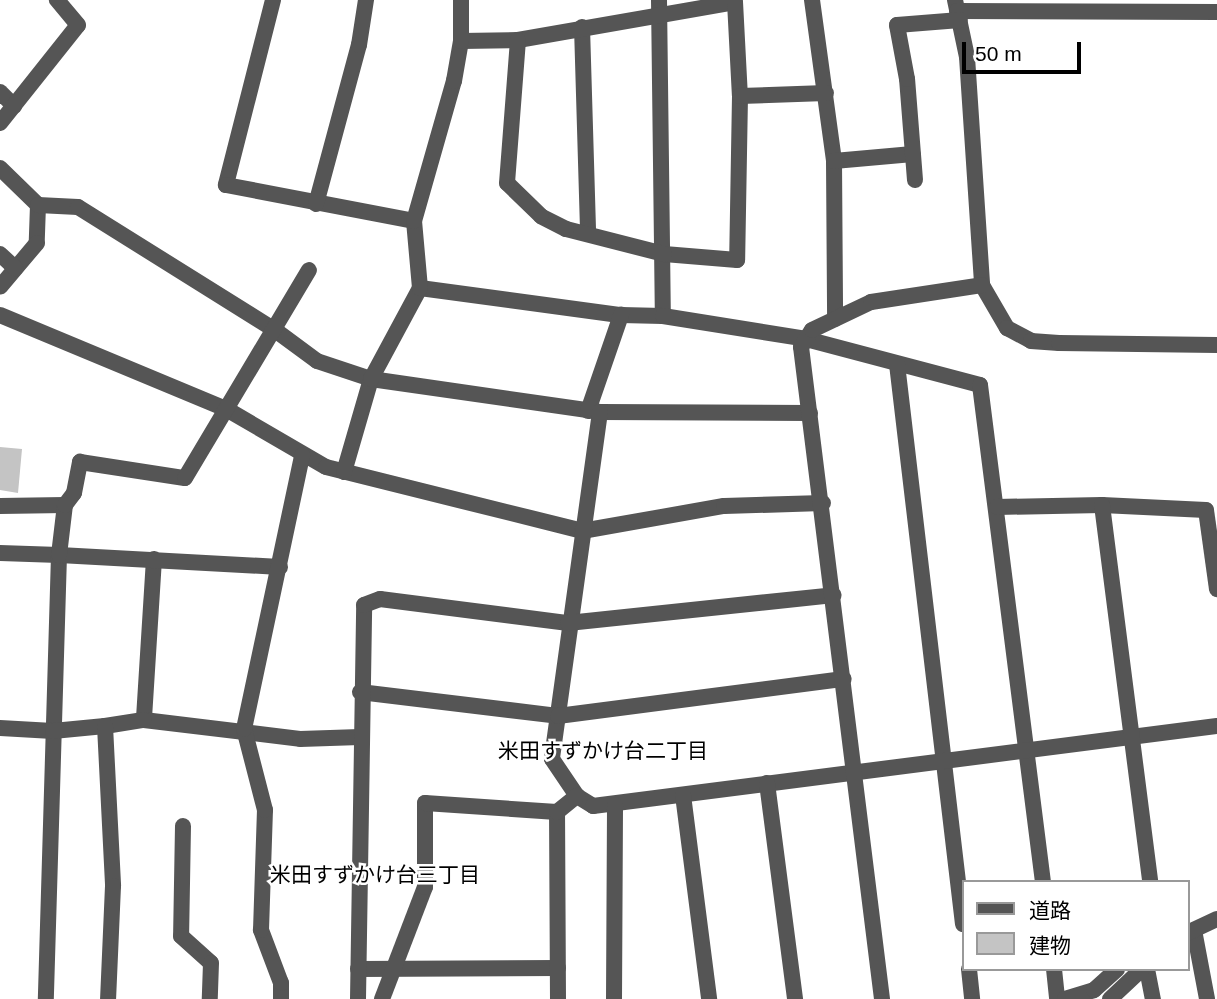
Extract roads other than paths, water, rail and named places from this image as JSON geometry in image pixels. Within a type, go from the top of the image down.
[{"type":"street","points":[[0,123],[78,25],[57,0]]},
{"type":"street","points":[[273,0],[226,185],[316,204],[414,220]]},
{"type":"street","points":[[316,204],[359,45],[366,0]]},
{"type":"street","points":[[344,472],[371,379],[420,288],[414,220],[461,41],[461,0]]},
{"type":"street","points":[[812,0],[834,160],[835,319]]},
{"type":"street","points":[[461,41],[518,40],[582,27],[659,6],[735,2],[740,96],[737,260],[664,254],[587,234],[541,216],[507,183],[518,40]]},
{"type":"street","points":[[915,180],[907,79],[897,25],[957,10],[995,5],[1169,6],[1217,12]]},
{"type":"street","points":[[659,6],[663,316]]},
{"type":"street","points":[[957,10],[967,57],[982,285],[1007,328],[1031,341],[1217,345]]},
{"type":"street","points":[[582,27],[587,234]]},
{"type":"street","points":[[0,92],[14,106]]},
{"type":"street","points":[[740,96],[826,93]]},
{"type":"street","points":[[834,160],[913,154]]},
{"type":"street","points":[[0,168],[38,205],[78,207],[275,330],[317,361],[371,379],[594,412],[810,413]]},
{"type":"street","points":[[0,287],[37,243],[38,205]]},
{"type":"street","points":[[0,254],[15,268]]},
{"type":"street","points":[[46,999],[59,555],[65,505],[74,493],[80,462],[185,478],[228,410],[309,270]]},
{"type":"street","points":[[882,999],[834,595],[801,347],[812,330],[871,302],[982,285]]},
{"type":"street","points":[[420,288],[621,315],[663,316],[806,339],[980,385],[1043,880]]},
{"type":"street","points":[[0,314],[228,410],[302,455],[344,472],[582,531],[724,506],[822,503]]},
{"type":"street","points":[[621,315],[594,412],[582,531],[552,759],[577,796],[593,806],[615,805],[855,770],[1217,726]]},
{"type":"street","points":[[897,364],[962,916]]},
{"type":"street","points":[[281,999],[281,983],[261,930],[265,810],[244,729],[302,455]]},
{"type":"street","points":[[0,506],[65,505]]},
{"type":"street","points":[[997,507],[1102,505],[1206,510],[1217,589]]},
{"type":"street","points":[[1102,505],[1150,880]]},
{"type":"street","points":[[0,553],[280,567]]},
{"type":"street","points":[[144,720],[154,559]]},
{"type":"street","points":[[358,999],[360,692],[364,605],[380,598],[568,623],[834,595]]},
{"type":"street","points":[[360,692],[558,716],[844,679]]},
{"type":"street","points":[[0,728],[52,731],[144,720],[244,729],[300,739],[360,737]]},
{"type":"street","points":[[105,726],[113,886],[108,999]]},
{"type":"street","points":[[768,783],[795,999]]},
{"type":"street","points":[[683,795],[709,999]]},
{"type":"street","points":[[382,999],[425,887],[425,803],[557,812],[577,796]]},
{"type":"street","points":[[614,999],[615,805]]},
{"type":"street","points":[[557,812],[558,999]]},
{"type":"street","points":[[183,826],[181,936],[211,963],[210,999]]},
{"type":"street","points":[[1207,999],[1191,931],[1217,919]]},
{"type":"street","points":[[358,969],[558,968]]},
{"type":"street","points":[[969,971],[972,999]]},
{"type":"street","points":[[1054,971],[1058,999]]},
{"type":"street","points":[[1065,999],[1094,990],[1115,971]]},
{"type":"street","points":[[1110,999],[1142,971]]},
{"type":"street","points":[[1145,971],[1153,999]]},
{"type":"district","name":"米田すずかけ台二丁目","points":[[603,751]]},
{"type":"district","name":"米田すずかけ台三丁目","points":[[375,875]]}]
